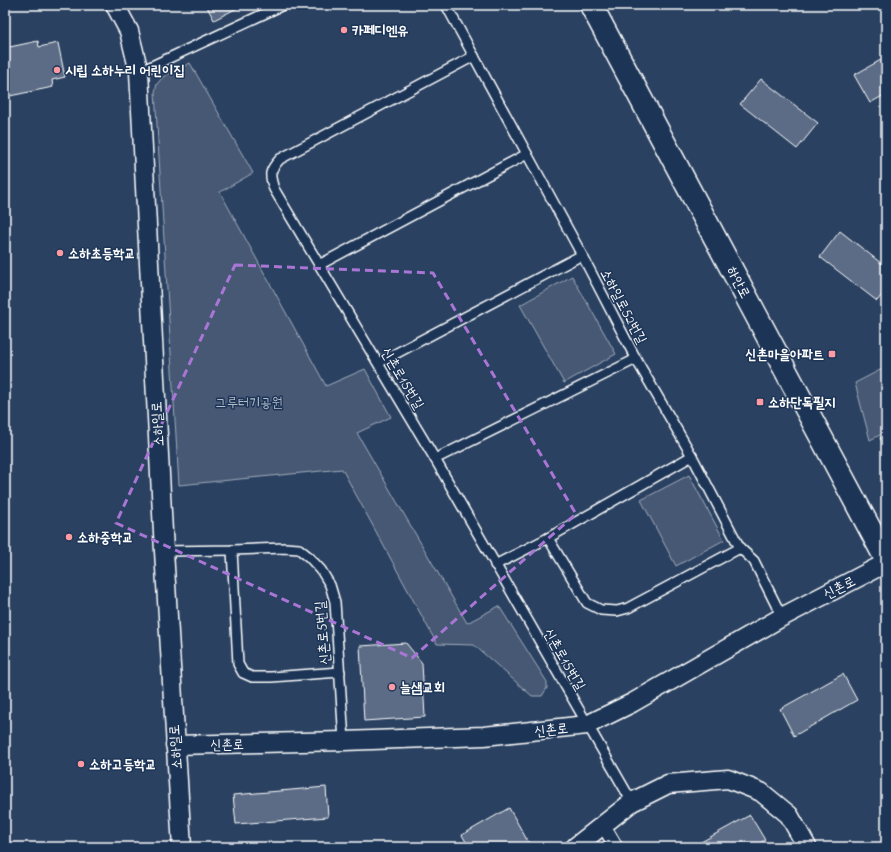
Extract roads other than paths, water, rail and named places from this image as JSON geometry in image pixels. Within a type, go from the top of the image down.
[{"type":"main road","name":"하안로","points":[[591,5],[886,559]]},
{"type":"street","name":"소하일로","points":[[115,5],[129,31],[139,72],[164,551],[182,847]]},
{"type":"street","name":"신촌로","points":[[175,745],[484,736],[587,725],[632,703],[782,617],[886,563]]},
{"type":"street","points":[[576,847],[632,802],[668,784],[728,779],[761,792],[789,815],[808,847]]},
{"type":"street","points":[[604,825],[616,847]]},
{"type":"lane","points":[[139,72],[283,5]]},
{"type":"lane","name":"소하일로52번길","points":[[446,5],[582,255],[636,359],[692,456],[740,548],[754,562],[782,617]]},
{"type":"lane","name":"신촌로15번길","points":[[474,56],[280,160],[273,167],[270,178],[274,189],[378,363],[632,802]]},
{"type":"lane","points":[[319,265],[527,154]]},
{"type":"lane","points":[[378,363],[582,255]]},
{"type":"lane","points":[[434,459],[636,359]]},
{"type":"lane","points":[[495,565],[548,538],[692,456]]},
{"type":"lane","points":[[548,538],[587,603],[601,610],[617,611],[628,608],[740,548]]},
{"type":"lane","name":"신촌로5번길","points":[[164,551],[285,548],[299,549],[309,557],[321,570],[330,585],[336,602],[344,741]]},
{"type":"lane","points":[[232,550],[238,664],[243,673],[252,678],[271,678],[340,672]]},
{"type":"place","name":"카페디엔유","points":[[344,30]]},
{"type":"place","name":"시립 소하누리 어린이집","points":[[57,70]]},
{"type":"place","name":"소하초등학교","points":[[60,253]]},
{"type":"place","name":"신촌마을아파트","points":[[832,354]]},
{"type":"place","name":"소하단독필지","points":[[760,402]]},
{"type":"place","name":"소하중학교","points":[[69,537]]},
{"type":"place","name":"늘샘교회","points":[[392,687]]},
{"type":"place","name":"소하고등학교","points":[[81,764]]},
{"type":"park label","name":"그루터기공원","points":[[249,402]]}]
